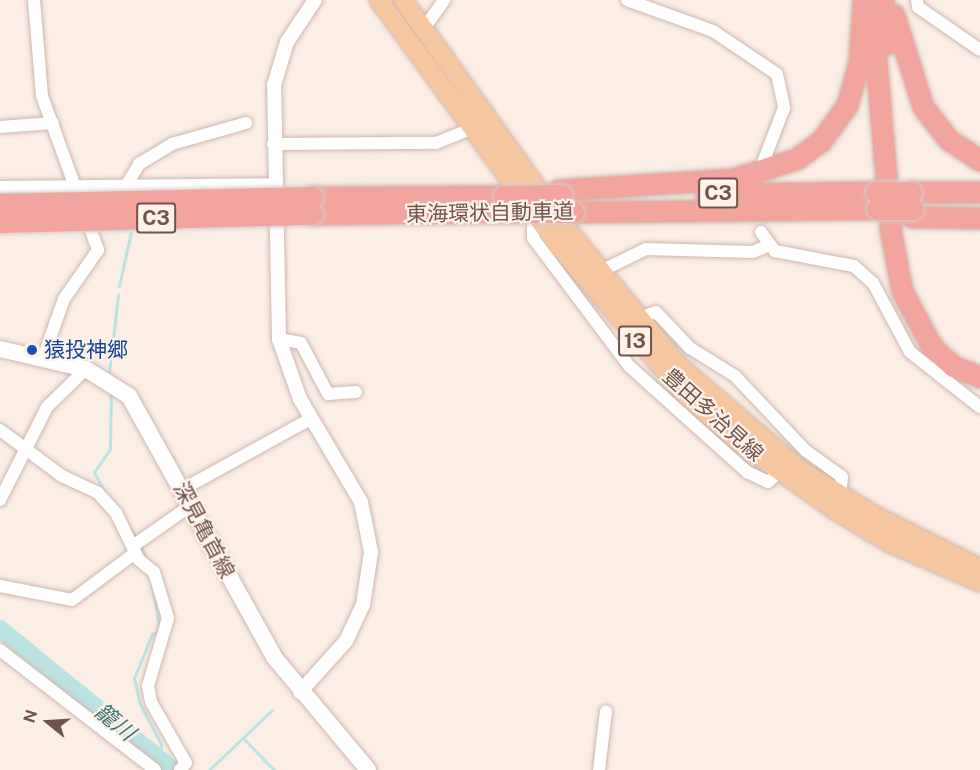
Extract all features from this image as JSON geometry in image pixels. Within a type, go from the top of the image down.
[{"type":"highway","points":[[564,199],[733,178],[796,159],[826,136],[847,105],[859,62],[863,0]]},
{"type":"highway","points":[[870,0],[897,274],[911,314],[932,347],[953,366],[980,377]]},
{"type":"highway","points":[[883,0],[910,271],[938,331],[958,352],[980,362]]},
{"type":"highway","points":[[890,0],[923,107],[949,140],[980,160]]},
{"type":"highway","name":"東海環状自動車道","points":[[912,206],[980,192]]},
{"type":"highway","name":"東海環状自動車道","points":[[564,199],[715,211],[877,206]]},
{"type":"highway","name":"東海環状自動車道","points":[[0,222],[312,206],[564,199],[980,208]]},
{"type":"highway","name":"東海環状自動車道","points":[[0,204],[312,206],[503,200]]},
{"type":"highway","points":[[912,206],[980,218]]},
{"type":"main road","name":"豊田多治見線","points":[[379,0],[542,221],[657,365],[713,420],[778,473],[890,543],[980,582]]},
{"type":"main road","name":"豊田多治見線","points":[[404,0],[599,272],[637,320],[737,421],[840,495],[980,568]]},
{"type":"main road","name":"深見亀首線","points":[[0,349],[86,369],[129,396],[183,489],[258,631],[300,692],[368,770]]},
{"type":"street","points":[[34,0],[42,96],[79,186],[98,250],[64,299],[43,358]]},
{"type":"street","points":[[300,692],[346,641],[363,605],[371,552],[361,502],[291,381],[279,339],[273,184],[278,67],[297,24],[315,0]]},
{"type":"street","points":[[424,28],[444,0]]},
{"type":"street","points":[[627,0],[712,31],[777,74],[784,108],[762,165]]},
{"type":"street","points":[[917,0],[918,8],[980,50]]},
{"type":"street","points":[[0,127],[52,123]]},
{"type":"street","points":[[126,186],[139,164],[172,144],[246,123]]},
{"type":"street","points":[[273,144],[436,143],[474,128]]},
{"type":"street","points":[[0,187],[273,184]]},
{"type":"street","points":[[761,232],[767,246],[780,254],[825,256],[854,266],[873,283],[910,352],[980,407]]},
{"type":"street","points":[[599,272],[646,249],[753,252],[767,246]]},
{"type":"street","points":[[637,320],[656,312],[690,348],[735,376],[806,451],[842,477],[840,495]]},
{"type":"street","points":[[279,339],[301,343],[328,394],[356,392]]},
{"type":"street","points":[[0,500],[30,449],[47,407],[86,369]]},
{"type":"street","points":[[183,489],[312,417]]},
{"type":"street","points":[[0,430],[30,449],[62,476],[98,493],[154,572],[168,618],[149,674],[150,702],[183,766]]},
{"type":"street","points":[[0,586],[72,600],[190,506]]},
{"type":"street","points":[[0,650],[155,770]]},
{"type":"street","points":[[599,770],[606,711]]},
{"type":"waterway","points":[[119,286],[131,232]]},
{"type":"waterway","points":[[109,373],[118,295]]},
{"type":"waterway","points":[[104,491],[94,472],[110,449],[111,392]]},
{"type":"waterway","points":[[130,528],[138,540]]},
{"type":"waterway","points":[[141,545],[147,562]]},
{"type":"waterway","points":[[152,586],[160,631],[152,634],[134,678],[140,704],[161,744],[161,760]]},
{"type":"waterway","name":"籠川","points":[[0,629],[173,770]]},
{"type":"waterway","points":[[209,770],[272,710]]},
{"type":"waterway","points":[[243,738],[274,770]]},
{"type":"place","name":"猿投神郷","points":[[32,350]]}]
